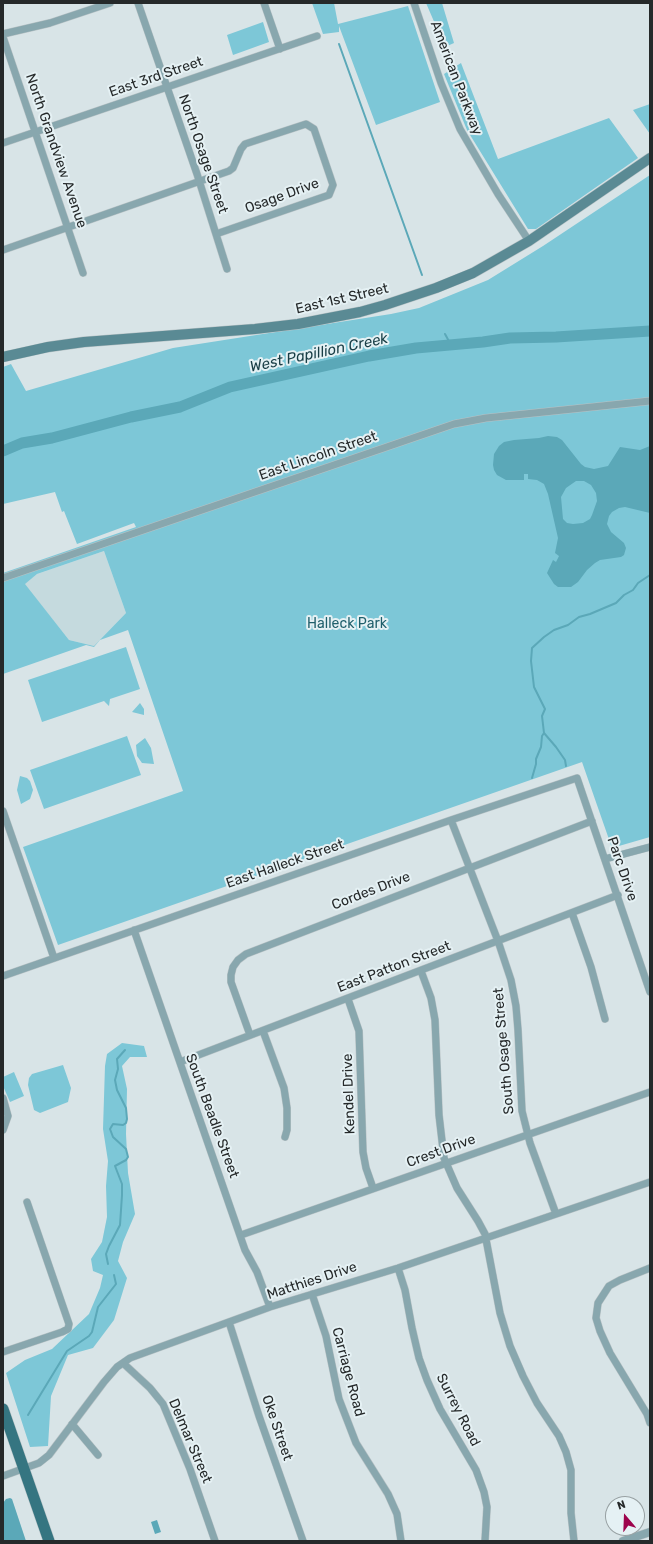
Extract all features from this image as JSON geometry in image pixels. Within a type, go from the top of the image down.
[{"type":"main road","name":"East 1st Street","points":[[3,357],[48,347],[84,342],[255,329],[320,321],[360,312],[401,300],[473,273],[529,241],[650,158]]},
{"type":"main road","points":[[3,1409],[49,1541]]},
{"type":"street","points":[[3,36],[50,23],[110,3]]},
{"type":"street","name":"North Osage Street","points":[[138,3],[227,269]]},
{"type":"street","points":[[264,3],[280,49]]},
{"type":"street","name":"American Parkway","points":[[414,3],[441,83],[460,129],[473,154],[529,241]]},
{"type":"street","name":"North Grandview Avenue","points":[[3,36],[83,273]]},
{"type":"street","name":"East 3rd Street","points":[[3,142],[317,36]]},
{"type":"street","name":"Osage Drive","points":[[199,182],[228,172],[233,168],[241,149],[245,144],[306,124],[314,129],[332,185],[329,195],[216,234]]},
{"type":"street","points":[[3,250],[199,182]]},
{"type":"street","name":"East Lincoln Street","points":[[3,578],[448,426],[486,418],[650,401]]},
{"type":"street","name":"East Halleck Street","points":[[3,976],[451,820],[577,778]]},
{"type":"street","name":"Parc Drive","points":[[577,778],[650,992]]},
{"type":"street","points":[[3,811],[54,958]]},
{"type":"street","name":"South Osage Street","points":[[451,820],[498,941],[510,980],[516,1006],[522,1111],[527,1134],[556,1214]]},
{"type":"street","name":"Cordes Drive","points":[[250,1036],[231,982],[233,967],[238,960],[246,954],[592,821]]},
{"type":"street","points":[[605,859],[650,847]]},
{"type":"street","name":"East Patton Street","points":[[180,1062],[618,895]]},
{"type":"street","points":[[572,913],[591,967],[605,1019]]},
{"type":"street","name":"South Beadle Street","points":[[134,930],[245,1250],[257,1272],[270,1307]]},
{"type":"street","points":[[421,971],[431,998],[435,1020],[439,1115],[445,1164],[457,1188],[478,1220],[486,1238],[500,1313],[510,1346],[523,1376],[566,1452],[571,1470],[571,1513],[574,1541]]},
{"type":"street","name":"Kendel Drive","points":[[348,999],[359,1031],[363,1152],[372,1188]]},
{"type":"street","points":[[263,1031],[284,1088],[287,1108],[285,1137]]},
{"type":"street","name":"Crest Drive","points":[[240,1235],[650,1092]]},
{"type":"street","points":[[3,1098],[8,1116],[3,1130]]},
{"type":"street","name":"Matthies Drive","points":[[3,1476],[39,1463],[49,1455],[104,1382],[122,1363],[142,1352],[270,1307],[398,1268],[650,1182]]},
{"type":"street","points":[[3,1352],[62,1332],[68,1329],[69,1324],[27,1202]]},
{"type":"street","name":"Surrey Road","points":[[398,1268],[405,1290],[419,1358],[427,1380],[440,1409],[476,1470],[484,1492],[487,1507],[485,1541]]},
{"type":"street","points":[[650,1268],[609,1286],[598,1303],[596,1318],[610,1354],[647,1414],[650,1423]]},
{"type":"street","name":"Carriage Road","points":[[312,1294],[326,1336],[339,1400],[356,1443],[388,1494],[397,1514],[401,1541]]},
{"type":"street","name":"Oke Street","points":[[229,1322],[259,1416],[303,1541]]},
{"type":"street","name":"Delmar Street","points":[[122,1363],[150,1388],[163,1404],[190,1469],[215,1541]]},
{"type":"street","points":[[72,1424],[98,1455]]},
{"type":"street","points":[[623,1541],[650,1532]]},
{"type":"shaded area","points":[[548,436],[557,437],[562,440],[581,464],[585,467],[594,469],[608,466],[620,447],[640,450],[650,446],[650,513],[625,507],[619,508],[612,512],[609,516],[607,524],[611,532],[624,543],[626,548],[624,555],[621,557],[600,560],[595,563],[587,570],[578,582],[571,587],[558,587],[554,584],[547,573],[553,560],[556,562],[559,556],[555,553],[558,538],[548,494],[544,484],[537,480],[528,479],[528,474],[524,474],[524,480],[506,480],[497,475],[494,470],[494,454],[499,446],[504,442]],"holes":[[[576,481],[584,481],[591,485],[596,493],[597,501],[592,515],[590,519],[583,523],[567,523],[563,519],[561,497],[566,488]]]},
{"type":"shaded area","points":[[104,551],[126,613],[94,646],[69,640],[24,584],[37,574]]},
{"type":"shaded area","points":[[6,1499],[12,1499],[26,1541],[3,1541],[3,1503]]},
{"type":"shaded area","points":[[157,1520],[161,1532],[155,1534],[151,1522]]},
{"type":"green space","points":[[312,3],[334,3],[338,24],[408,6],[440,102],[376,125],[339,26],[339,32],[323,34]]},
{"type":"green space","points":[[426,3],[442,3],[454,43],[445,47]]},
{"type":"green space","points":[[263,22],[269,42],[233,55],[227,35]]},
{"type":"green space","points":[[461,63],[498,159],[609,118],[638,158],[536,229],[528,229],[467,130],[444,74]]},
{"type":"green space","points":[[650,104],[650,134],[633,110]]},
{"type":"green space","name":"Halleck Park","points":[[650,175],[650,837],[612,848],[582,762],[58,945],[23,847],[183,791],[128,630],[100,640],[94,647],[86,645],[3,674],[3,573],[136,527],[134,523],[77,544],[64,511],[62,512],[55,492],[3,504],[3,367],[11,364],[26,391],[173,348],[391,314],[419,308],[488,280],[543,246]],"holes":[[[104,551],[126,613],[94,646],[69,640],[25,584],[37,574]]]},
{"type":"green space","points":[[126,647],[140,689],[110,699],[109,706],[104,701],[42,722],[28,680]]},
{"type":"green space","points":[[140,703],[144,709],[144,715],[132,712]]},
{"type":"green space","points":[[127,736],[141,775],[44,809],[30,770]]},
{"type":"green space","points":[[145,738],[151,748],[154,764],[142,763],[137,756],[136,745]]},
{"type":"green space","points":[[20,776],[27,778],[30,781],[33,790],[30,799],[21,804],[17,790]]},
{"type":"green space","points":[[122,1043],[144,1046],[147,1057],[130,1057],[122,1066],[127,1089],[126,1134],[128,1173],[135,1214],[123,1242],[118,1261],[127,1278],[114,1320],[93,1348],[68,1355],[51,1396],[48,1446],[30,1447],[6,1373],[25,1360],[52,1349],[89,1314],[100,1288],[103,1275],[93,1271],[91,1259],[102,1242],[107,1217],[106,1186],[108,1161],[103,1129],[105,1066],[107,1054]]},
{"type":"green space","points":[[63,1065],[71,1088],[68,1102],[40,1113],[34,1110],[28,1085],[29,1078],[32,1074]]},
{"type":"green space","points":[[14,1072],[24,1096],[10,1102],[3,1086],[3,1077]]},
{"type":"waterway","points":[[339,44],[422,275]]},
{"type":"waterway","name":"West Papillion Creek","points":[[3,451],[22,443],[52,438],[131,417],[180,407],[230,387],[369,356],[416,348],[510,338],[556,337],[650,331]]},
{"type":"waterway","points":[[445,334],[451,345]]},
{"type":"waterway","points":[[532,778],[544,733],[542,716],[545,709],[534,687],[531,661],[532,648],[554,630],[568,625],[579,617],[616,603],[624,595],[633,590],[638,583],[650,575]]},
{"type":"waterway","points":[[544,733],[565,760],[566,766]]},
{"type":"waterway","points":[[108,1264],[106,1254],[120,1225],[122,1184],[115,1166],[126,1160],[128,1157],[126,1149],[113,1137],[110,1129],[113,1124],[123,1125],[126,1123],[127,1119],[126,1108],[117,1090],[115,1080],[118,1069],[117,1059],[125,1050]]},
{"type":"waterway","points":[[28,1415],[67,1351],[89,1336],[92,1332],[98,1307],[116,1284],[114,1275]]}]
